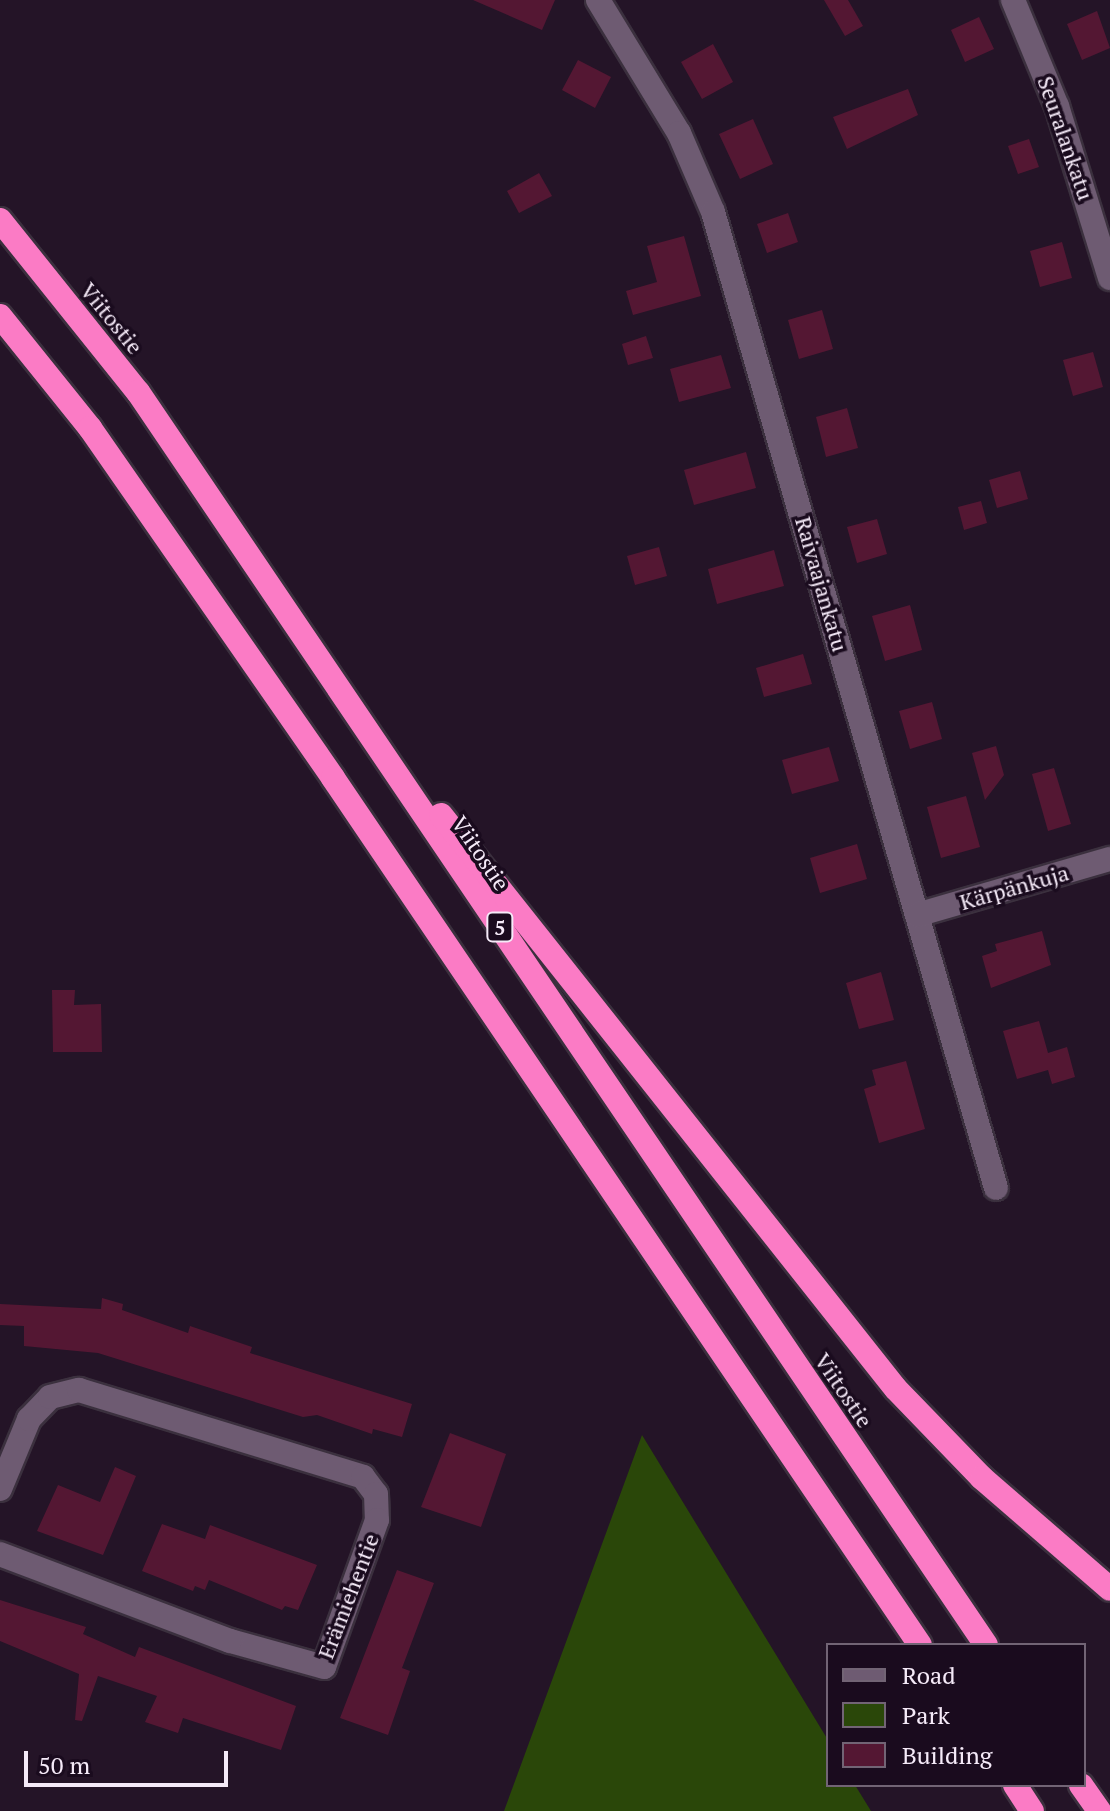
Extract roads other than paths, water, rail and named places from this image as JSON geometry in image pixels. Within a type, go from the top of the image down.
[{"type":"highway","name":"Viitostie","points":[[0,220],[138,392],[985,1643]]},
{"type":"highway","name":"5","points":[[0,316],[90,428],[333,778],[919,1643]]},
{"type":"highway","points":[[338,687],[896,1389],[982,1478],[1110,1589]]},
{"type":"highway","points":[[1016,1787],[1032,1811]]},
{"type":"highway","points":[[1082,1787],[1099,1811]]},
{"type":"street","name":"Raivaajankatu","points":[[598,0],[679,133],[713,212],[996,1188]]},
{"type":"street","name":"Seuralankatu","points":[[1013,0],[1057,106],[1110,278]]},
{"type":"street","name":"Kärpänkuja","points":[[917,915],[1110,859]]},
{"type":"street","name":"Erämiehentie","points":[[0,1489],[29,1419],[50,1397],[79,1390],[363,1477],[376,1494],[377,1520],[324,1667],[230,1641],[0,1554]]}]
